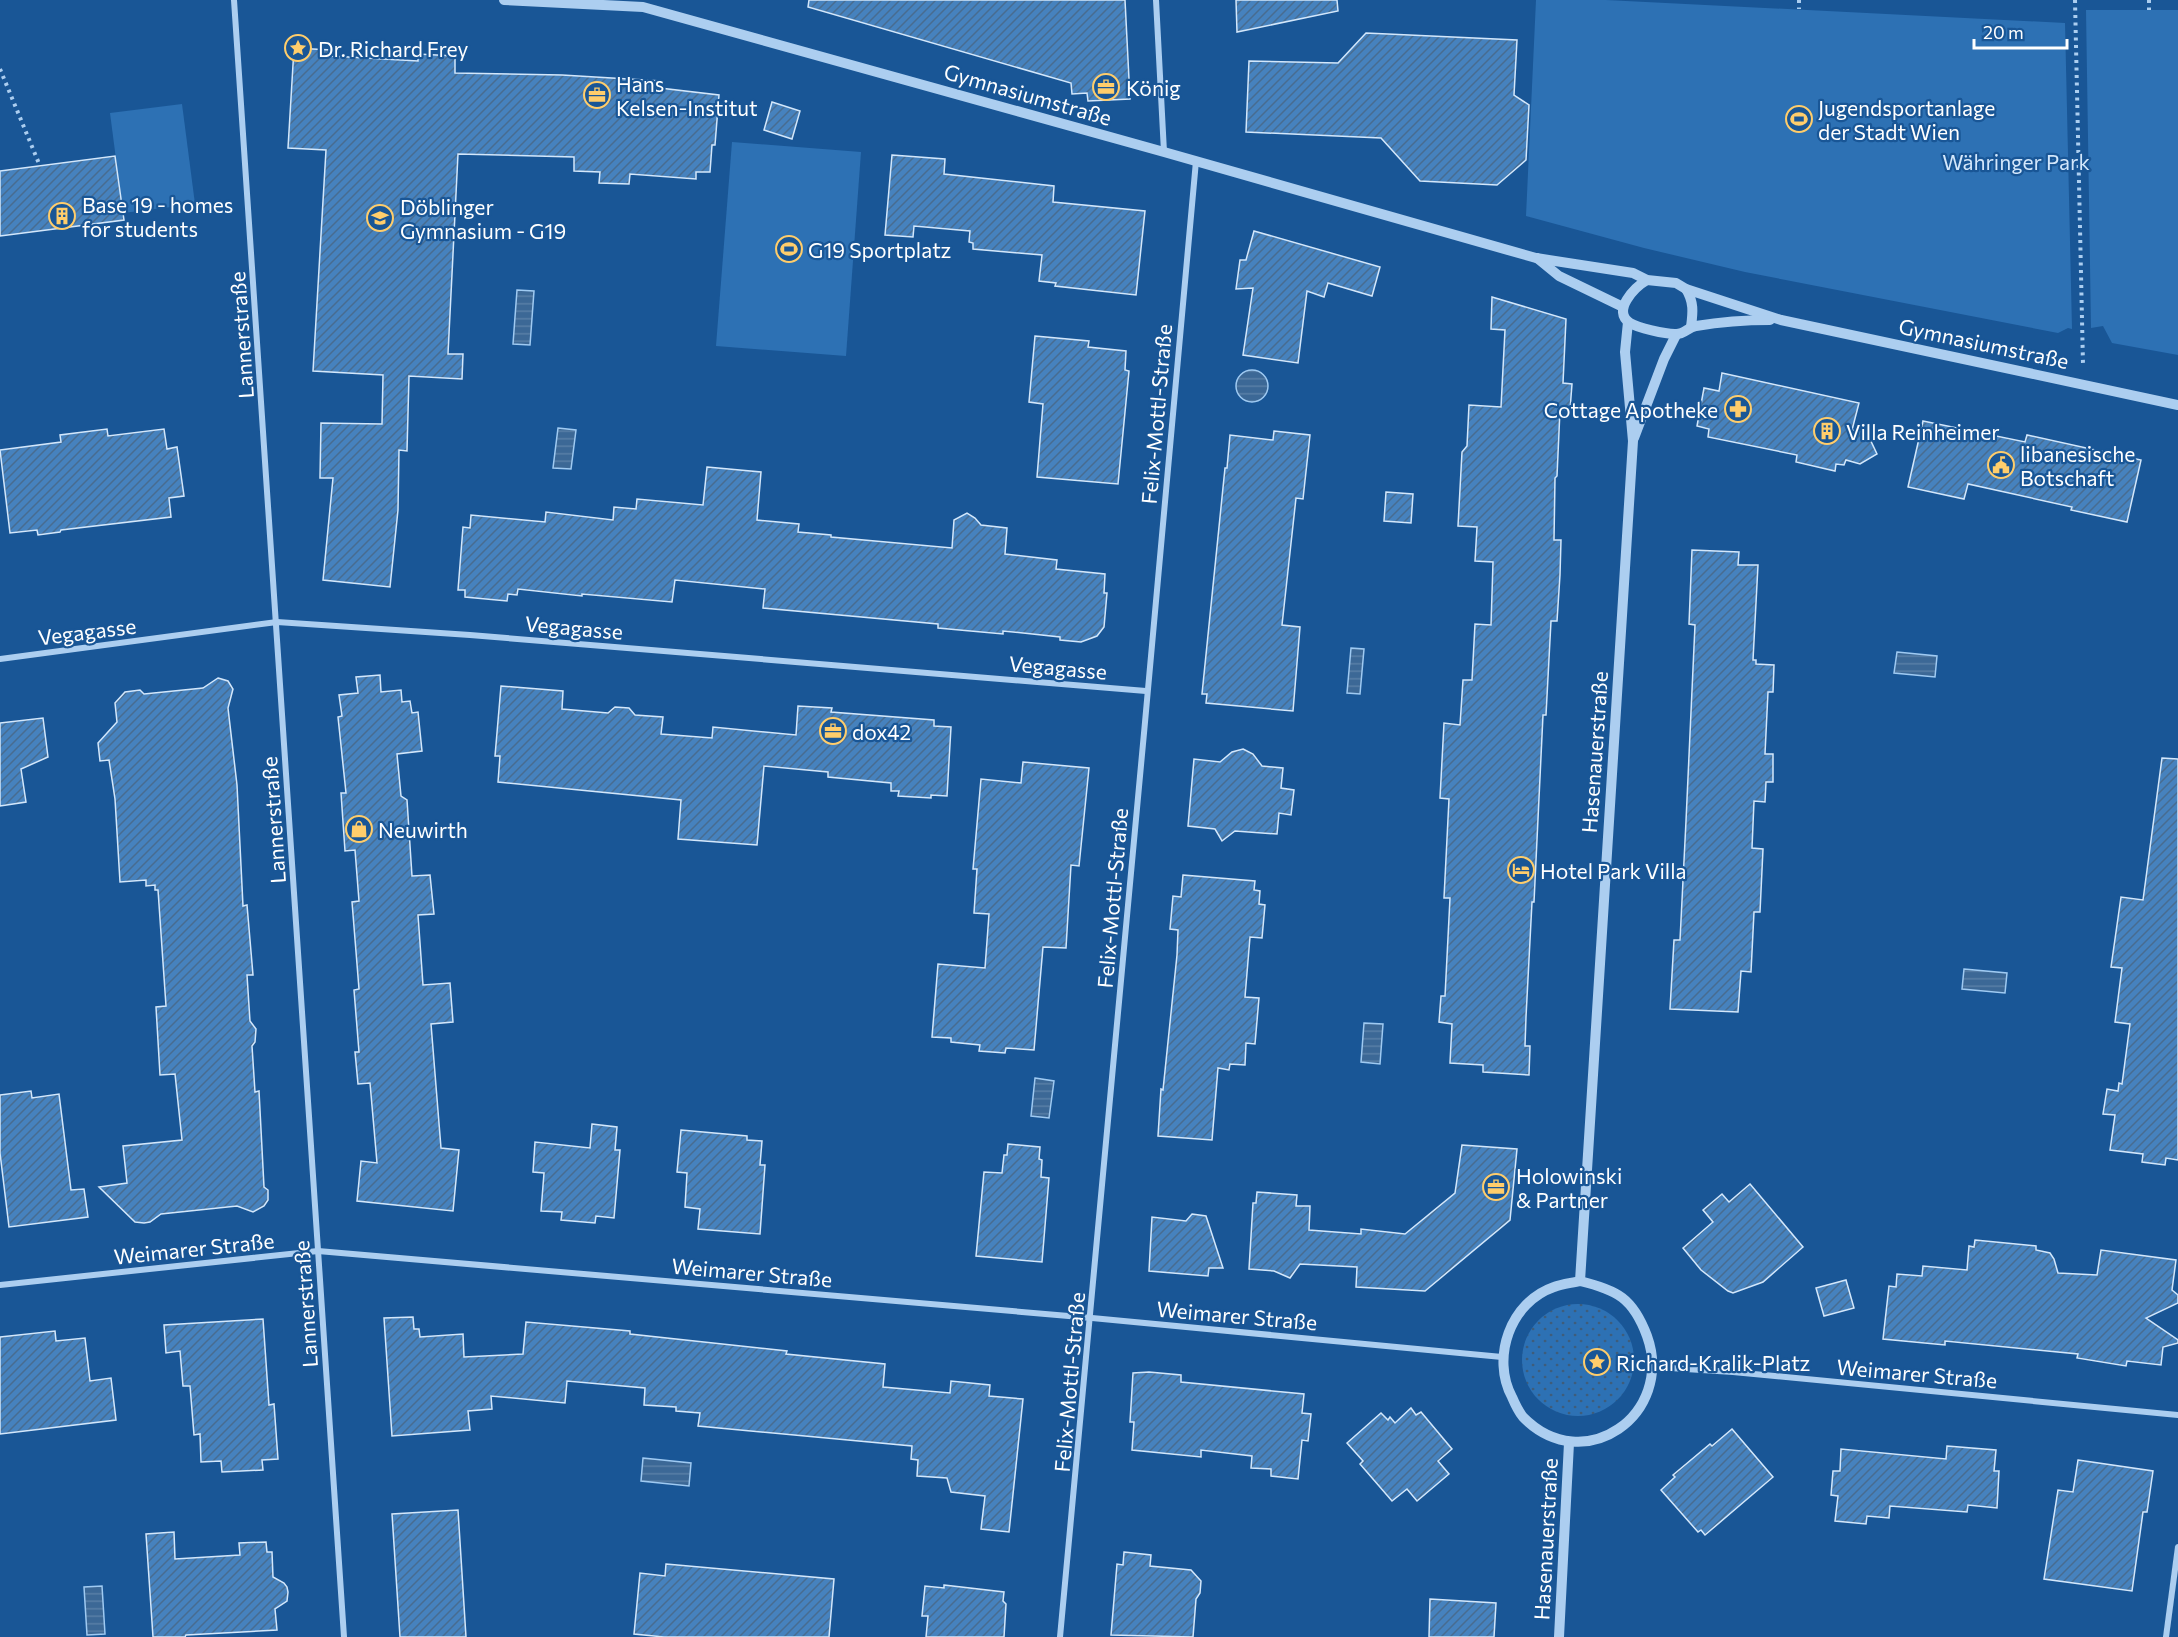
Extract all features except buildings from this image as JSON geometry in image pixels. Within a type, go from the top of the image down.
[{"type":"street","name":"Lannerstraße","points":[[234,0],[344,1637]]},
{"type":"street","name":"Gymnasiumstraße","points":[[504,0],[642,4],[1536,258],[1622,270],[1647,280],[1676,283],[1686,290],[1781,320],[2178,405]]},
{"type":"street","points":[[1156,0],[1164,152]]},
{"type":"street","name":"Felix-Mottl-Straße","points":[[1060,1637],[1092,1318],[1146,691],[1196,161]]},
{"type":"street","name":"Gymnasiumstraße","points":[[1536,258],[1558,276],[1623,308]]},
{"type":"street","points":[[1647,280],[1636,286],[1623,308],[1624,316],[1635,326],[1676,335]]},
{"type":"street","points":[[1686,290],[1692,299],[1691,327]]},
{"type":"street","name":"Gymnasiumstraße","points":[[1676,335],[1685,333],[1691,327],[1732,321],[1781,320]]},
{"type":"street","name":"Hasenauerstraße","points":[[1580,1281],[1633,441],[1626,352],[1628,322]]},
{"type":"street","name":"Hasenauerstraße","points":[[1633,441],[1664,359],[1676,335]]},
{"type":"street","name":"Vegagasse","points":[[0,659],[277,622],[470,635],[1146,691]]},
{"type":"street","name":"Weimarer Straße","points":[[0,1286],[318,1251],[1092,1318],[1502,1357]]},
{"type":"street","points":[[1580,1281],[1607,1287],[1629,1303],[1644,1329],[1651,1347],[1654,1367],[1643,1404],[1627,1421],[1610,1436],[1569,1443],[1547,1434],[1522,1417],[1508,1390],[1502,1357],[1506,1339],[1513,1324],[1530,1302],[1552,1287],[1580,1281]]},
{"type":"street","name":"Weimarer Straße","points":[[1654,1367],[1744,1373],[2178,1415]]},
{"type":"street","name":"Hasenauerstraße","points":[[1559,1637],[1569,1443]]},
{"type":"street","points":[[2166,1637],[2178,1547]]},
{"type":"path","points":[[1799,0],[1799,9]]},
{"type":"path","points":[[2075,0],[2084,384]]},
{"type":"path","points":[[2149,0],[2149,10]]},
{"type":"path","points":[[0,69],[40,166]]},
{"type":"green space","name":"Jugendsportanlage der Stadt Wien","points":[[1536,0],[1606,0],[2065,23],[2072,329],[2068,328],[2058,333],[1745,272],[1526,216]]},
{"type":"green space","points":[[2086,10],[2178,10],[2178,355],[2112,343],[2103,326],[2091,328]]},
{"type":"green space","points":[[182,104],[195,204],[123,213],[110,113]]},
{"type":"green space","name":"G19 Sportplatz","points":[[732,142],[861,152],[846,356],[716,346]]},
{"type":"green space","points":[[1578,1304],[1600,1308],[1618,1320],[1630,1338],[1634,1360],[1630,1382],[1618,1400],[1600,1412],[1578,1416],[1556,1412],[1538,1400],[1526,1382],[1522,1360],[1526,1338],[1538,1320],[1556,1308]]},
{"type":"shaded area","points":[[517,290],[534,291],[530,345],[513,344]]},
{"type":"shaded area","points":[[1252,370],[1264,374],[1268,386],[1264,398],[1252,402],[1240,398],[1236,386],[1240,374]]},
{"type":"shaded area","points":[[558,428],[576,430],[571,469],[553,468]]},
{"type":"shaded area","points":[[1351,648],[1364,649],[1360,694],[1347,693]]},
{"type":"shaded area","points":[[1897,652],[1937,656],[1935,677],[1894,673]]},
{"type":"shaded area","points":[[1964,969],[2007,973],[2005,993],[1962,989]]},
{"type":"shaded area","points":[[1364,1023],[1383,1024],[1380,1064],[1361,1062]]},
{"type":"shaded area","points":[[1035,1078],[1054,1081],[1049,1118],[1031,1116]]},
{"type":"shaded area","points":[[643,1458],[691,1463],[689,1486],[641,1481]]},
{"type":"shaded area","points":[[102,1586],[105,1634],[87,1635],[84,1587]]},
{"type":"place","name":"Dr. Richard Frey","points":[[298,48]]},
{"type":"place","name":"König","points":[[1106,87]]},
{"type":"place","name":"Hans Kelsen-Institut","points":[[597,95]]},
{"type":"place","name":"Jugendsportanlage der Stadt Wien","points":[[1799,119]]},
{"type":"place","name":"Base 19 - homes for students","points":[[62,216]]},
{"type":"place","name":"Döblinger Gymnasium - G19","points":[[380,218]]},
{"type":"place","name":"G19 Sportplatz","points":[[789,249]]},
{"type":"place","name":"Cottage Apotheke","points":[[1738,409]]},
{"type":"place","name":"Villa Reinheimer","points":[[1827,431]]},
{"type":"place","name":"libanesische Botschaft","points":[[2001,465]]},
{"type":"place","name":"dox42","points":[[833,731]]},
{"type":"place","name":"Neuwirth","points":[[359,829]]},
{"type":"place","name":"Hotel Park Villa","points":[[1521,870]]},
{"type":"place","name":"Holowinski & Partner","points":[[1496,1187]]},
{"type":"place","name":"Richard-Kralik-Platz","points":[[1597,1362]]},
{"type":"park label","name":"Währinger Park","points":[[2016,161]]}]
